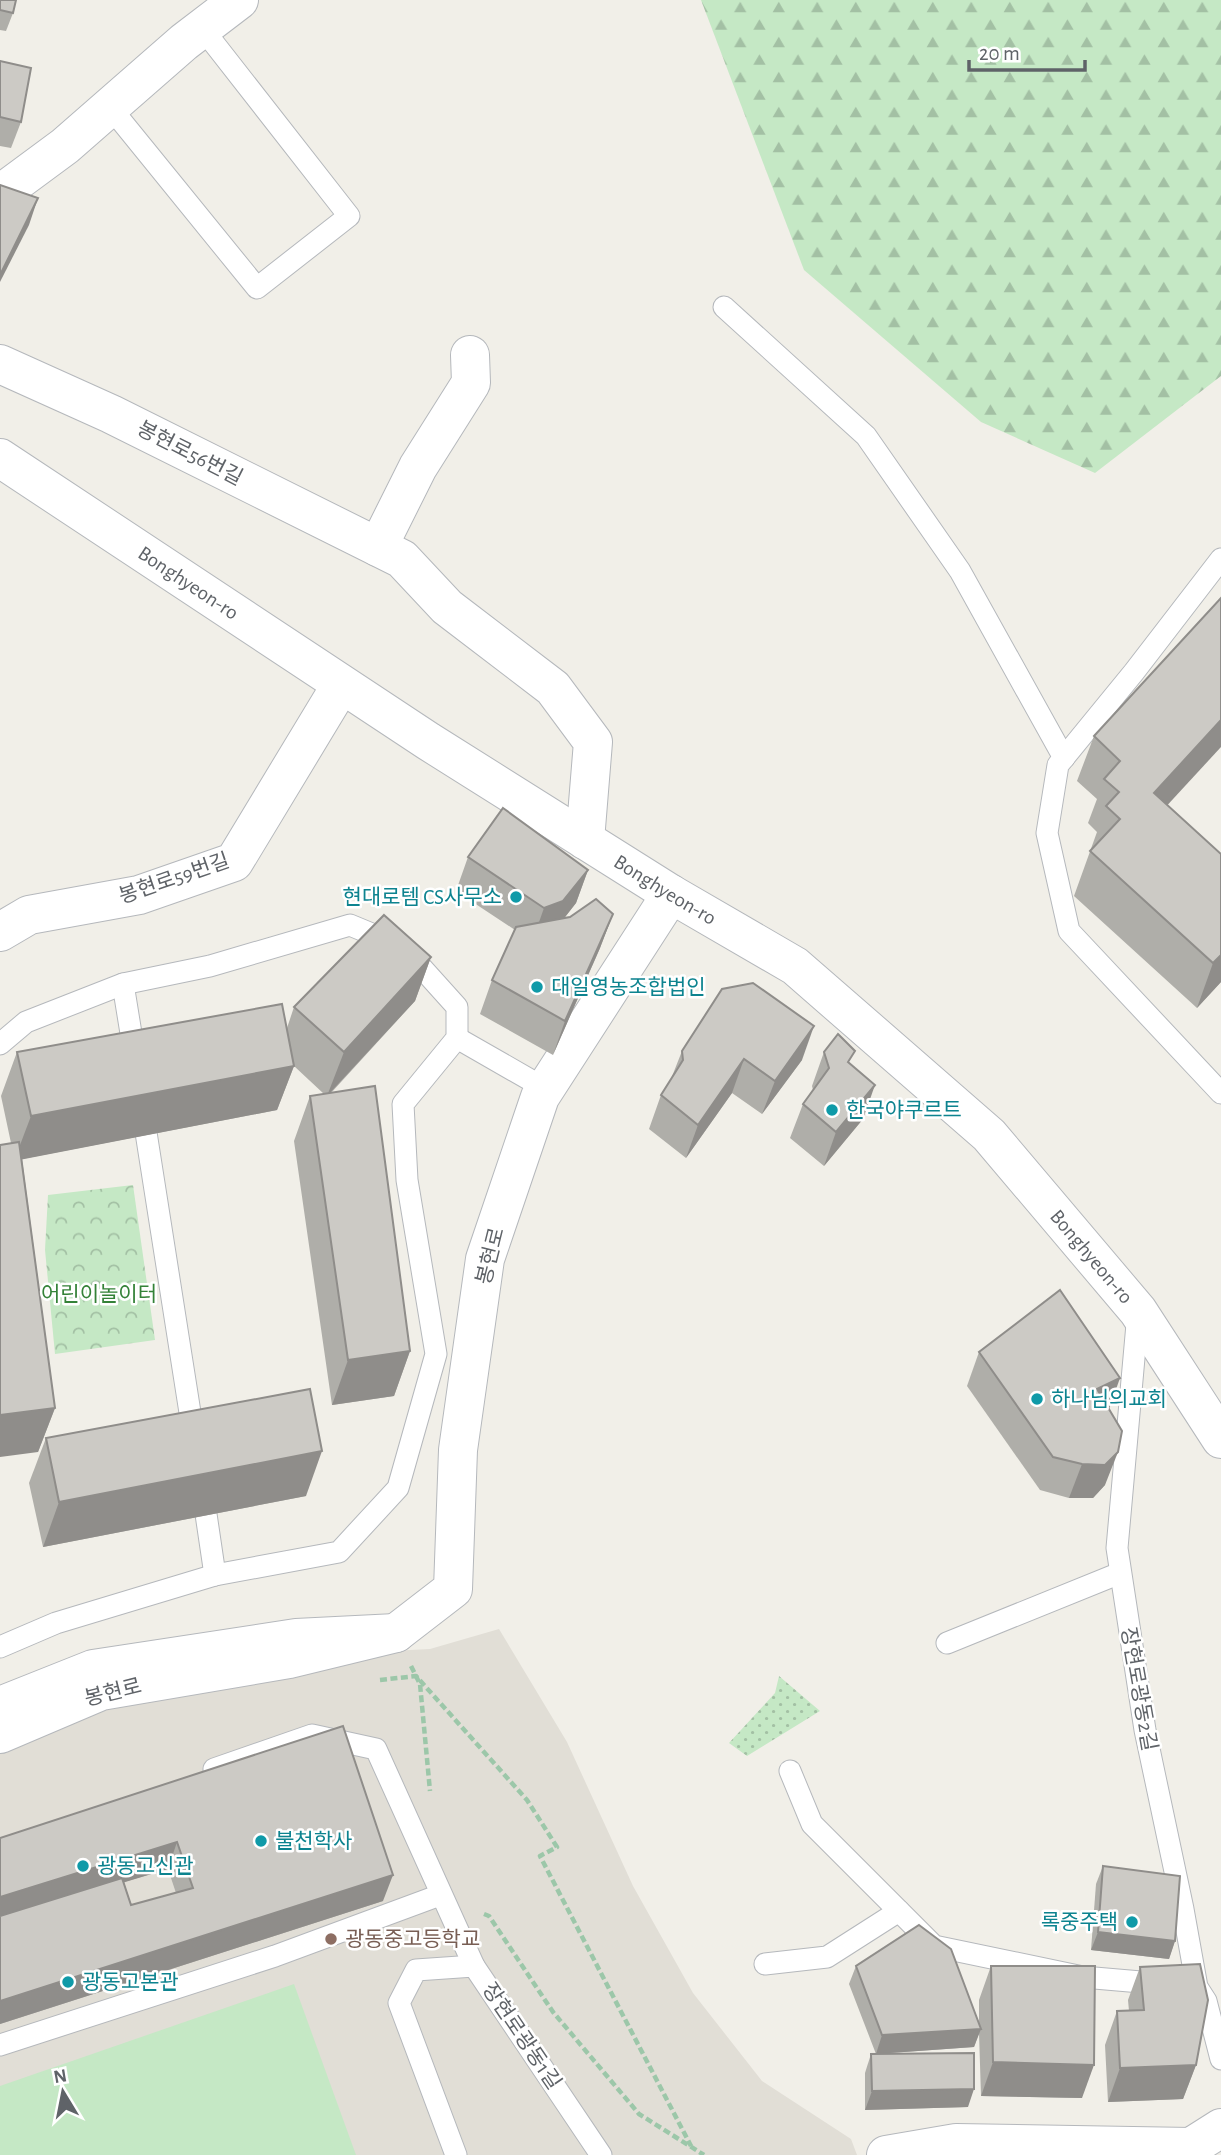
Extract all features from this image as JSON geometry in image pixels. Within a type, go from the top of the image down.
[{"type":"street","points":[[0,194],[65,146],[202,28],[239,0]]},
{"type":"street","points":[[377,547],[418,467],[471,383],[470,355]]},
{"type":"street","name":"봉현로56번길","points":[[0,364],[111,414],[402,559],[447,607],[552,688],[593,742],[585,840]]},
{"type":"street","name":"Bonghyeon-ro","points":[[0,458],[341,685],[671,894],[795,965],[989,1135],[1138,1311],[1221,1439]]},
{"type":"street","name":"봉현로59번길","points":[[0,932],[29,915],[139,895],[234,862],[341,685]]},
{"type":"street","name":"봉현로","points":[[0,1734],[101,1691],[289,1658],[396,1633],[453,1589],[458,1450],[485,1259],[540,1097],[671,894]]},
{"type":"street","name":"봉현로","points":[[0,1706],[93,1670],[296,1638],[396,1633]]},
{"type":"street","points":[[886,2155],[956,2143],[1201,2143]]},
{"type":"lane","points":[[110,107],[257,288],[349,216],[202,28]]},
{"type":"lane","points":[[724,307],[866,436],[960,571],[1064,758]]},
{"type":"lane","points":[[1221,559],[1135,672],[1058,765],[1047,833],[1069,931],[1221,1093]]},
{"type":"lane","points":[[0,1044],[26,1022],[123,984],[210,966],[349,925],[403,947],[457,1007],[457,1038],[403,1104],[407,1180],[436,1354],[398,1488],[339,1552],[215,1575],[56,1623],[0,1647]]},
{"type":"lane","points":[[123,984],[215,1575]]},
{"type":"lane","points":[[457,1038],[546,1089]]},
{"type":"lane","name":"장현로광동2길","points":[[1138,1311],[1116,1548],[1145,1730],[1197,1987],[1206,2001],[1221,2059]]},
{"type":"lane","points":[[947,1643],[1120,1573]]},
{"type":"lane","points":[[195,1775],[312,1735],[376,1749],[474,1966]]},
{"type":"lane","points":[[790,1771],[813,1824],[934,1946],[1083,1977],[1197,1987]]},
{"type":"lane","points":[[0,2045],[275,1956],[440,1895]]},
{"type":"lane","points":[[765,1964],[827,1957],[899,1911]]},
{"type":"lane","name":"장현로광동1길","points":[[456,2155],[399,2003],[416,1970],[474,1966],[601,2155]]},
{"type":"path","points":[[396,1633],[419,1684],[431,1803]]},
{"type":"path","points":[[416,1676],[527,1800],[557,1847],[540,1856],[691,2146]]},
{"type":"path","points":[[440,1895],[489,1916],[553,2012],[639,2114],[704,2155]]},
{"type":"shaded area","name":"광동중고등학교","points":[[499,1629],[567,1742],[633,1886],[693,1993],[762,2081],[851,2139],[857,2155],[0,2155],[0,1748],[100,1706],[371,1652],[430,1649]]},
{"type":"green space","points":[[701,0],[1221,0],[1221,376],[1095,473],[981,422],[804,270]]},
{"type":"green space","name":"어린이놀이터","points":[[133,1185],[155,1340],[55,1354],[45,1250],[48,1195]]},
{"type":"green space","points":[[779,1676],[820,1711],[747,1756],[729,1743],[775,1693]]},
{"type":"green space","points":[[294,1984],[356,2155],[0,2155],[0,2086]]},
{"type":"building","points":[[0,0],[16,0],[13,13],[0,10]]},
{"type":"building","points":[[0,61],[31,68],[21,122],[0,117]]},
{"type":"building","points":[[0,185],[38,198],[0,275]]},
{"type":"building","points":[[1221,598],[1221,720],[1154,793],[1221,854],[1221,955],[1213,963],[1090,851],[1120,819],[1106,806],[1119,792],[1104,779],[1120,761],[1094,736]]},
{"type":"building","points":[[503,808],[588,870],[563,901],[544,908],[468,857]]},
{"type":"building","points":[[596,899],[613,914],[565,1021],[492,980],[516,927],[570,917]]},
{"type":"building","points":[[384,915],[431,957],[344,1052],[294,1007]]},
{"type":"building","points":[[753,983],[814,1026],[775,1081],[744,1059],[698,1125],[661,1095],[683,1060],[682,1051],[722,989]]},
{"type":"building","points":[[282,1004],[294,1066],[31,1116],[17,1052]]},
{"type":"building","points":[[838,1034],[855,1051],[848,1062],[875,1085],[836,1132],[803,1104],[829,1068],[824,1052]]},
{"type":"building","points":[[375,1086],[410,1351],[348,1360],[310,1096]]},
{"type":"building","points":[[19,1142],[55,1408],[0,1415],[0,1145]]},
{"type":"building","name":"하나님의교회","points":[[1060,1290],[1120,1378],[1097,1389],[1122,1431],[1118,1452],[1105,1465],[1082,1464],[1053,1457],[979,1352]]},
{"type":"building","points":[[310,1389],[322,1451],[59,1502],[46,1438]]},
{"type":"building","points":[[343,1726],[393,1875],[0,2001],[0,1916],[122,1878],[131,1905],[193,1888],[177,1842],[0,1897],[0,1838]]},
{"type":"building","name":"록중주택","points":[[1103,1866],[1180,1876],[1175,1941],[1098,1932]]},
{"type":"building","points":[[919,1925],[951,1949],[981,2029],[882,2035],[856,1966]]},
{"type":"building","points":[[1200,1964],[1208,2000],[1196,2065],[1120,2068],[1117,2011],[1144,2010],[1140,1967]]},
{"type":"building","points":[[991,1966],[1095,1966],[1094,2065],[993,2062]]},
{"type":"building","points":[[974,2053],[974,2089],[872,2091],[871,2054]]},
{"type":"place","name":"현대로템 CS사무소","points":[[516,897]]},
{"type":"place","name":"대일영농조합법인","points":[[537,987]]},
{"type":"place","name":"한국야쿠르트","points":[[832,1110]]},
{"type":"place","name":"하나님의교회","points":[[1037,1399]]},
{"type":"place","name":"불천학사","points":[[261,1841]]},
{"type":"place","name":"광동고신관","points":[[83,1866]]},
{"type":"place","name":"록중주택","points":[[1132,1922]]},
{"type":"place","name":"광동중고등학교","points":[[331,1939]]},
{"type":"place","name":"광동고본관","points":[[68,1982]]}]
